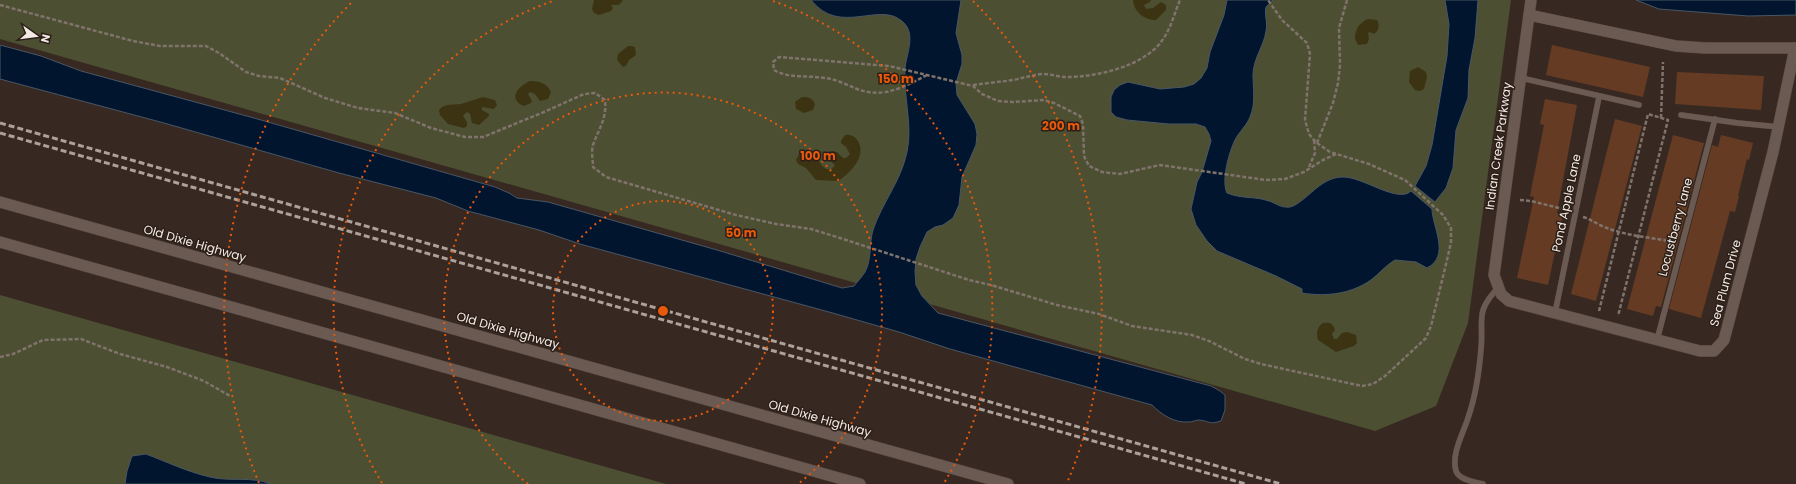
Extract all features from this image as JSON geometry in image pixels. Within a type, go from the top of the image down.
[{"type":"main road","name":"Indian Creek Parkway","points":[[1500,291],[1494,275],[1531,0]]},
{"type":"main road","points":[[1529,15],[1676,46],[1705,48],[1796,48]]},
{"type":"main road","name":"Sea Plum Drive","points":[[1500,291],[1509,301],[1700,351],[1714,351],[1724,340],[1779,127],[1796,48]]},
{"type":"main road","name":"Old Dixie Highway","points":[[0,202],[1008,484]]},
{"type":"main road","points":[[0,242],[860,484]]},
{"type":"lane","points":[[1521,78],[1639,105]]},
{"type":"lane","name":"Pond Apple Lane","points":[[1555,313],[1599,97]]},
{"type":"lane","points":[[1681,115],[1779,127]]},
{"type":"lane","name":"Locustberry Lane","points":[[1657,340],[1715,119]]},
{"type":"lane","points":[[1483,484],[1460,477],[1457,473],[1455,464],[1456,450],[1476,395],[1482,347],[1481,322],[1483,310],[1487,299],[1500,291]]},
{"type":"path","points":[[973,86],[1033,75],[1045,74],[1066,77],[1084,75],[1109,71],[1131,64],[1149,55],[1161,42],[1170,27],[1180,0]]},
{"type":"path","points":[[0,5],[133,41],[160,46],[206,46],[219,52],[246,72],[259,76],[280,78],[325,98],[358,108],[395,113],[431,128],[465,137],[483,137],[584,94],[595,93],[605,100],[606,112],[601,129],[592,146],[593,167],[606,176],[736,215],[776,224],[810,229],[1057,306],[1099,314],[1132,326],[1192,335],[1209,341],[1245,359],[1261,364],[1362,386],[1373,384],[1385,376],[1426,338],[1431,326],[1451,242],[1451,228],[1443,215],[1405,180],[1369,164],[1330,152],[1317,144],[1309,134],[1305,120],[1310,54],[1308,43],[1282,20],[1268,0]]},
{"type":"path","points":[[1317,144],[1333,103],[1338,83],[1340,65],[1338,46],[1339,28],[1347,0]]},
{"type":"path","points":[[927,75],[902,88],[888,92],[874,93],[859,90],[828,78],[783,75],[774,70],[773,62],[780,57],[867,63],[901,69],[960,82],[973,86],[982,94],[998,101],[1012,102],[1044,100],[1054,103],[1080,116],[1083,124],[1084,156],[1090,166],[1102,172],[1120,174],[1160,165],[1266,180],[1285,179],[1336,154]]},
{"type":"path","points":[[1661,118],[1663,62]]},
{"type":"path","points":[[1599,311],[1648,114],[1668,120],[1618,316]]},
{"type":"path","points":[[1308,169],[1315,153],[1314,139]]},
{"type":"path","points":[[1520,200],[1531,201],[1567,210]]},
{"type":"path","points":[[1581,216],[1594,220],[1600,225],[1619,231],[1638,236],[1677,242]]},
{"type":"path","points":[[0,357],[14,354],[43,340],[81,339],[120,354],[167,367],[204,382],[230,396]]},
{"type":"green space","points":[[0,0],[1511,0],[1468,323],[1436,406],[1375,431],[0,39]]},
{"type":"green space","points":[[0,295],[666,484],[0,484]]},
{"type":"sand","points":[[594,0],[623,0],[619,5],[611,5],[613,8],[611,11],[599,15],[594,13],[592,9]]},
{"type":"sand","points":[[1133,0],[1151,0],[1144,5],[1146,9],[1153,8],[1161,2],[1166,5],[1166,10],[1156,20],[1147,19],[1135,8]]},
{"type":"sand","points":[[1368,19],[1377,20],[1379,26],[1378,29],[1374,34],[1370,32],[1368,33],[1369,39],[1367,44],[1358,45],[1355,39],[1357,29],[1362,22]]},
{"type":"sand","points":[[628,46],[635,47],[636,55],[629,60],[626,66],[623,67],[617,60],[618,54]]},
{"type":"sand","points":[[1418,67],[1426,72],[1427,77],[1424,89],[1420,91],[1415,90],[1409,82],[1410,71]]},
{"type":"sand","points":[[530,81],[542,83],[547,86],[551,92],[548,99],[540,101],[535,94],[530,92],[528,94],[532,101],[524,106],[516,100],[515,96],[518,89]]},
{"type":"sand","points":[[483,97],[495,100],[497,105],[494,109],[482,107],[482,110],[489,114],[489,116],[479,125],[472,123],[470,114],[467,112],[463,116],[467,122],[467,126],[464,128],[448,124],[440,115],[439,110],[442,107],[461,104]]},
{"type":"sand","points":[[802,97],[813,100],[815,104],[813,110],[804,113],[796,109],[795,102]]},
{"type":"sand","points":[[845,135],[852,136],[857,139],[860,147],[860,153],[856,164],[838,181],[816,180],[806,168],[798,164],[796,160],[800,152],[807,150],[815,153],[822,166],[831,170],[835,165],[828,159],[828,154],[830,151],[837,152],[843,158],[846,158],[850,154],[846,147],[841,143]]},
{"type":"sand","points":[[1323,323],[1332,324],[1335,330],[1332,334],[1334,339],[1337,339],[1342,333],[1347,332],[1356,335],[1357,343],[1354,346],[1336,352],[1318,340],[1317,335],[1319,326]]},
{"type":"water","points":[[811,0],[961,0],[956,33],[962,55],[962,64],[956,83],[957,95],[975,124],[977,134],[976,145],[962,177],[959,205],[953,218],[943,225],[935,227],[927,232],[916,259],[915,271],[916,285],[922,296],[938,313],[1211,386],[1225,395],[1225,410],[1221,421],[1211,423],[1199,420],[1184,422],[1173,420],[1152,405],[950,349],[899,332],[829,312],[580,244],[539,230],[468,211],[436,198],[339,173],[164,123],[0,79],[0,45],[41,56],[81,71],[254,118],[495,187],[517,198],[548,202],[717,250],[842,288],[854,286],[865,272],[869,262],[873,230],[881,210],[900,173],[907,152],[909,131],[905,89],[905,68],[910,38],[907,27],[903,22],[894,16],[883,14],[847,17],[834,16],[822,11]]},
{"type":"water","points":[[1227,0],[1273,0],[1266,7],[1265,13],[1267,25],[1265,37],[1253,69],[1254,101],[1252,112],[1247,123],[1235,140],[1228,159],[1225,174],[1225,188],[1227,193],[1238,196],[1264,199],[1288,207],[1301,201],[1322,184],[1335,178],[1342,177],[1350,178],[1398,194],[1405,194],[1411,191],[1432,209],[1439,249],[1438,256],[1434,263],[1427,268],[1416,262],[1395,260],[1363,285],[1347,291],[1320,295],[1302,293],[1302,289],[1276,276],[1217,251],[1207,241],[1196,225],[1191,209],[1197,182],[1202,172],[1211,141],[1205,127],[1196,124],[1169,124],[1127,120],[1116,117],[1111,112],[1111,97],[1114,90],[1120,85],[1128,82],[1160,89],[1184,87],[1194,84],[1201,78],[1207,68],[1210,52],[1224,15]]},
{"type":"water","points":[[1445,0],[1478,0],[1475,38],[1469,70],[1468,98],[1456,130],[1453,168],[1446,188],[1435,202],[1415,186],[1426,166],[1432,145],[1447,56],[1449,24]]},
{"type":"water","points":[[1636,0],[1796,0],[1796,15],[1748,16],[1659,9]]},
{"type":"water","points":[[146,454],[186,470],[210,477],[256,480],[271,484],[125,484],[127,471],[132,456]]},
{"type":"building","points":[[1552,45],[1650,67],[1643,97],[1546,75]]},
{"type":"building","points":[[1677,72],[1764,76],[1761,110],[1675,104]]},
{"type":"building","points":[[1545,99],[1577,105],[1557,213],[1563,214],[1548,285],[1517,278],[1534,197],[1530,196],[1544,125],[1540,124]]},
{"type":"building","points":[[1615,119],[1642,126],[1596,301],[1571,294]]},
{"type":"building","points":[[1673,135],[1704,143],[1661,307],[1656,306],[1653,316],[1627,309]]},
{"type":"building","points":[[1721,135],[1753,143],[1749,160],[1747,159],[1735,212],[1730,211],[1701,318],[1669,309],[1712,145],[1718,147]]},
{"type":"railway","points":[[0,123],[1281,484]]},
{"type":"railway","points":[[0,133],[1246,484]]}]
